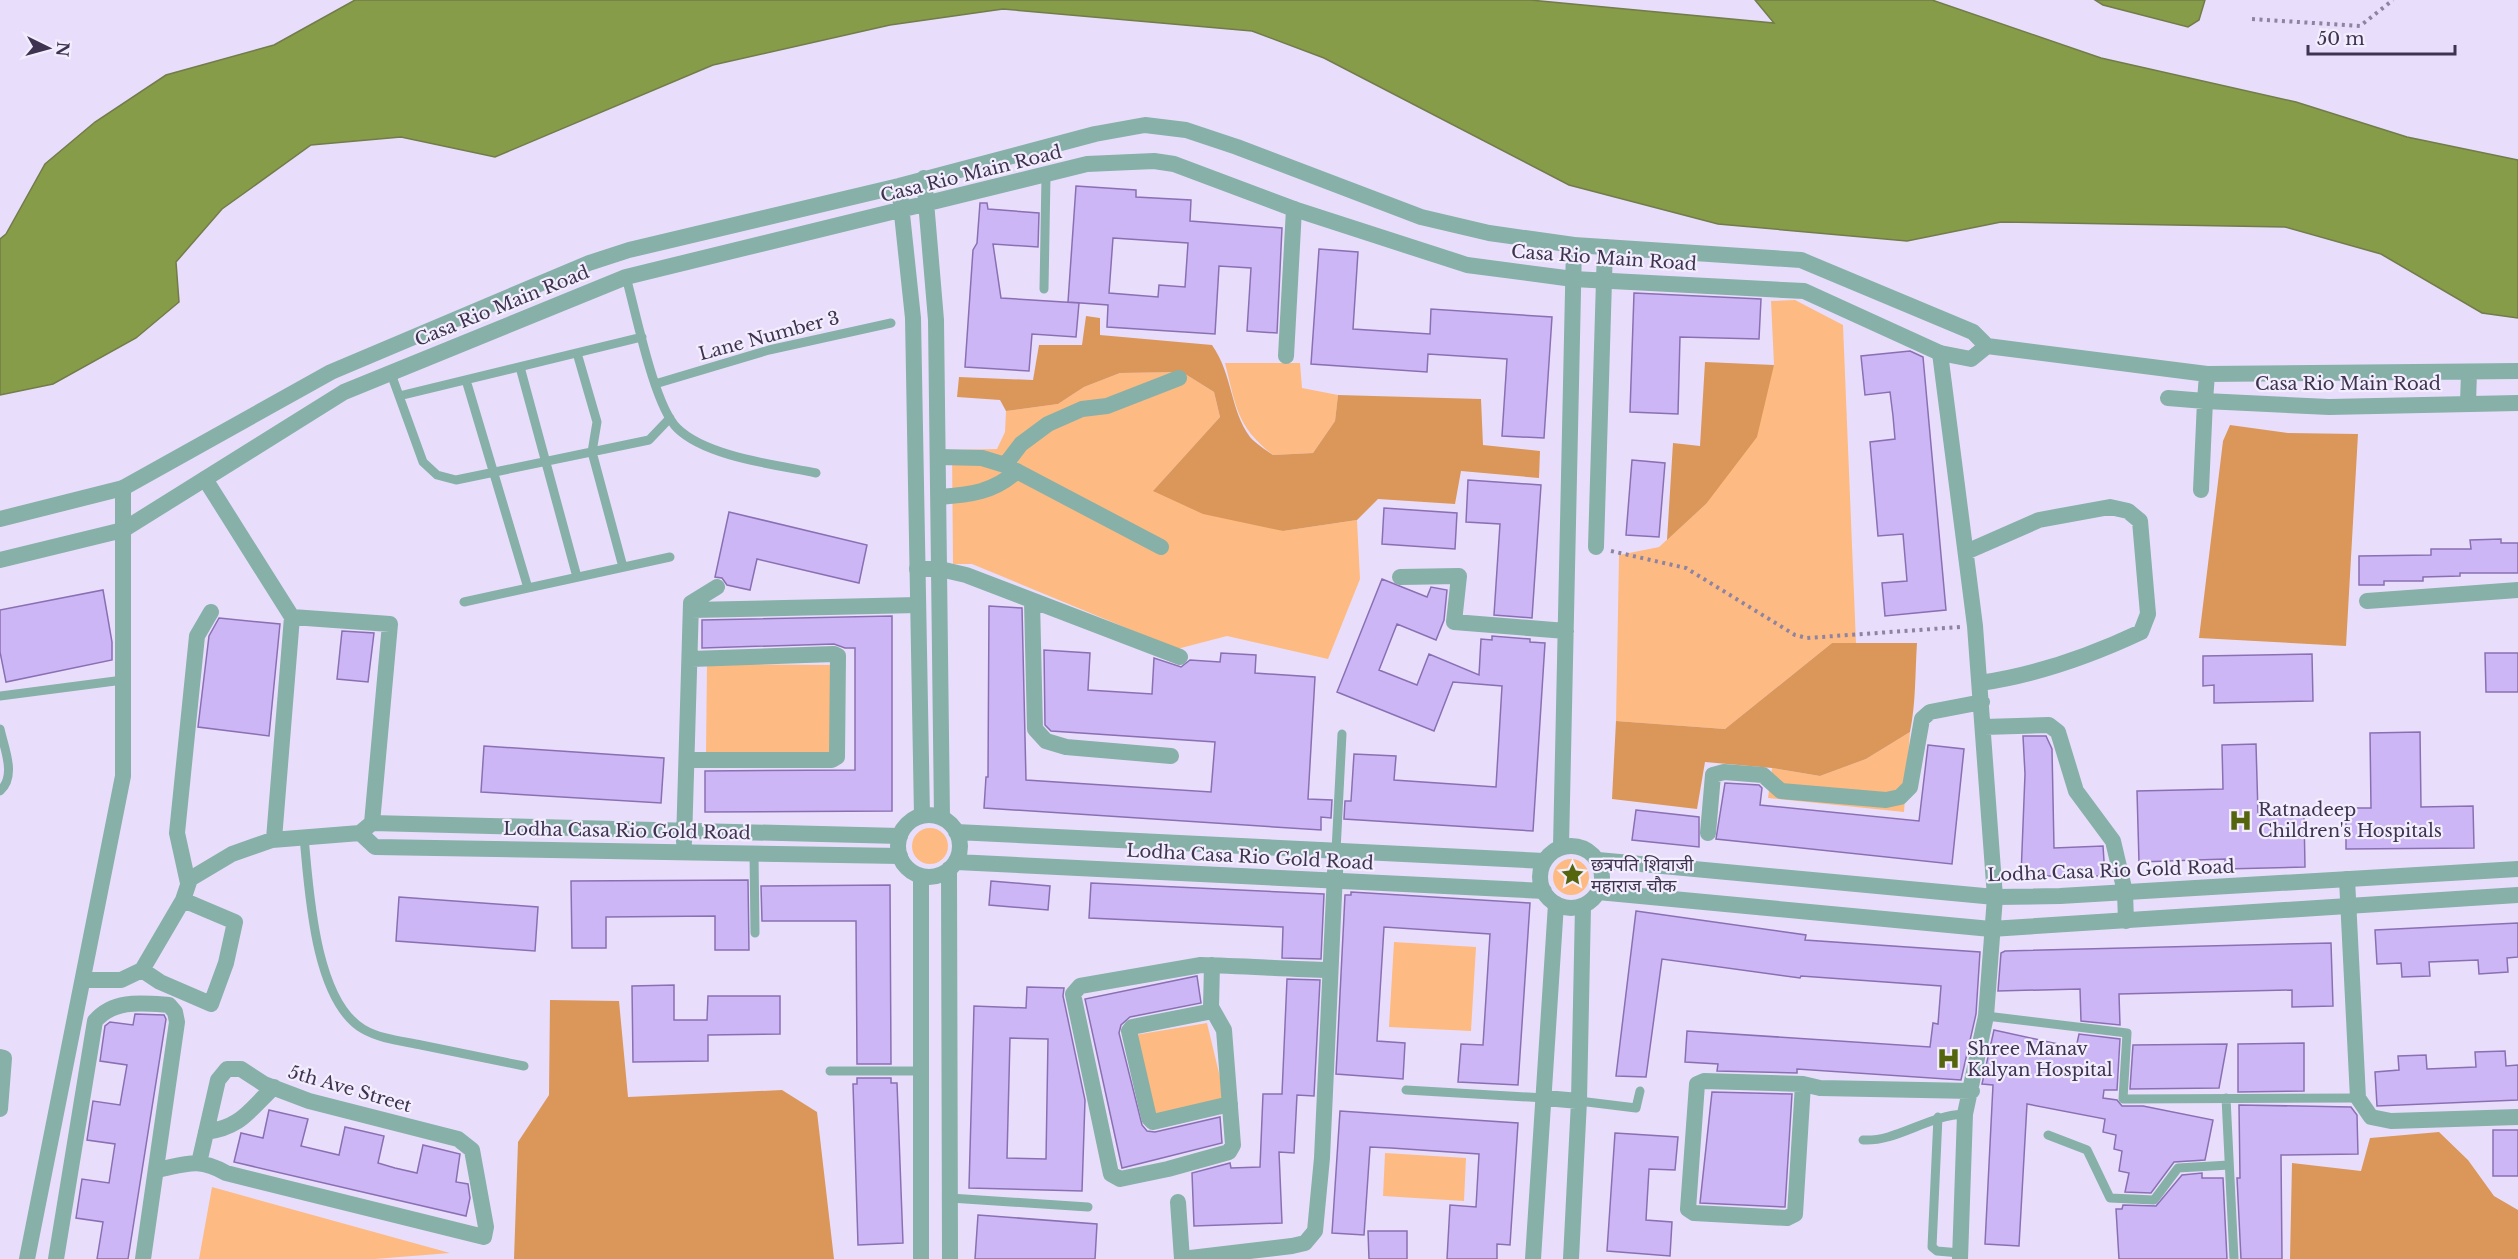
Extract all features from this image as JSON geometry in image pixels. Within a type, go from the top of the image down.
[{"type":"street","name":"Casa Rio Main Road","points":[[0,519],[123,488],[330,372],[589,263],[629,250],[899,186],[1095,134],[1145,125],[1186,130],[1421,217],[1489,233],[1574,245],[1801,260],[1973,332],[1987,346],[2207,374],[2518,372]]},
{"type":"street","name":"Casa Rio Main Road","points":[[0,560],[123,530],[344,392],[390,371],[626,277],[902,212],[926,203],[1046,176],[1087,164],[1154,161],[1174,164],[1209,175],[1294,209],[1467,265],[1573,279],[1804,291],[1940,353],[1971,359],[1987,346]]},
{"type":"street","points":[[924,178],[937,346],[942,818]]},
{"type":"street","points":[[899,186],[913,347],[922,816]]},
{"type":"street","points":[[1286,356],[1294,209]]},
{"type":"street","points":[[1574,245],[1561,847],[1544,861],[1540,877],[1544,891],[1556,904],[1572,908],[1583,906],[1598,892],[1602,874],[1598,860]]},
{"type":"street","points":[[1596,547],[1605,247]]},
{"type":"street","points":[[913,347],[937,346]]},
{"type":"street","points":[[1940,353],[1975,626],[1995,897],[1986,1016],[1972,1091],[1965,1114],[1960,1256]]},
{"type":"street","points":[[2468,404],[2469,372]]},
{"type":"street","points":[[2200,490],[2207,374]]},
{"type":"street","points":[[939,497],[989,490],[1004,483],[1021,444],[1048,424],[1082,409],[1107,406],[1179,378]]},
{"type":"street","name":"Casa Rio Main Road","points":[[2168,398],[2329,407],[2518,403]]},
{"type":"street","points":[[939,457],[982,458],[1011,468],[1161,547]]},
{"type":"street","points":[[205,478],[292,617],[274,839]]},
{"type":"street","points":[[27,1259],[123,776],[123,488]]},
{"type":"street","points":[[1966,552],[2038,520],[2110,507],[2128,511],[2140,522],[2148,614],[2142,632],[2108,647],[2022,677],[1980,683]]},
{"type":"street","points":[[917,539],[940,539]]},
{"type":"street","points":[[917,569],[940,569],[966,575],[1180,657]]},
{"type":"street","points":[[1400,577],[1459,576],[1454,622],[1566,631]]},
{"type":"street","points":[[684,852],[691,610],[694,599],[717,587]]},
{"type":"street","points":[[2367,601],[2518,590]]},
{"type":"street","points":[[1032,601],[1035,729],[1046,741],[1066,747],[1171,756]]},
{"type":"street","points":[[691,610],[918,605]]},
{"type":"street","points":[[82,980],[121,980],[142,970],[183,900],[188,883],[177,833],[197,636],[211,612]]},
{"type":"street","points":[[292,617],[390,624],[366,828]]},
{"type":"street","points":[[688,760],[831,760],[837,757],[838,656],[834,654],[691,659]]},
{"type":"street","points":[[1708,833],[1713,776],[1724,772],[1763,775],[1781,791],[1886,800],[1900,796],[1910,787],[1922,719],[1930,712],[1982,702]]},
{"type":"street","points":[[1984,727],[2049,725],[2058,732],[2076,791],[2114,841],[2125,892],[2126,921]]},
{"type":"street","points":[[921,1259],[921,876],[912,872],[900,856],[900,836],[905,827],[922,816],[942,818],[956,832],[960,842],[952,866],[950,1259]]},
{"type":"street","name":"Lodha Casa Rio Gold Road","points":[[188,883],[232,854],[274,839],[366,828],[900,836]]},
{"type":"street","name":"Lodha Casa Rio Gold Road","points":[[366,828],[375,847],[900,856]]},
{"type":"street","name":"Lodha Casa Rio Gold Road","points":[[956,832],[1544,861]]},
{"type":"street","name":"Lodha Casa Rio Gold Road","points":[[1561,847],[1575,845],[1585,848],[1598,860],[1995,897],[2125,892],[2518,869]]},
{"type":"street","points":[[1178,1202],[1182,1259],[1292,1246],[1305,1243],[1315,1231],[1322,1158],[1336,851]]},
{"type":"street","name":"Lodha Casa Rio Gold Road","points":[[921,876],[940,875],[952,866],[1335,880],[1544,891]]},
{"type":"street","points":[[2347,879],[2358,1098],[2372,1117],[2391,1121],[2518,1117]]},
{"type":"street","points":[[1598,892],[1991,929],[2518,895]]},
{"type":"street","points":[[142,970],[160,982],[211,1004],[226,963],[235,922],[183,900]]},
{"type":"street","points":[[1533,1259],[1556,904]]},
{"type":"street","points":[[1571,1259],[1579,1101],[1583,906]]},
{"type":"street","points":[[1212,965],[1213,1011],[1224,1030],[1233,1145],[1229,1152],[1168,1169],[1120,1179],[1111,1174],[1073,994],[1080,986],[1201,965],[1212,965],[1330,970]]},
{"type":"street","points":[[56,1259],[95,1021],[103,1012],[130,1003],[169,1005],[175,1012],[177,1022],[158,1170],[143,1259]]},
{"type":"street","points":[[1213,1011],[1132,1028],[1129,1031],[1149,1118],[1153,1122],[1230,1104]]},
{"type":"street","points":[[0,1057],[4,1058],[0,1109]]},
{"type":"street","name":"5th Ave Street","points":[[227,1069],[241,1069],[274,1087],[309,1101],[458,1139],[472,1150],[486,1227],[484,1237],[226,1173],[209,1163],[199,1163],[206,1131],[218,1080],[227,1069]]},
{"type":"street","points":[[1803,1084],[1794,1214],[1787,1218],[1694,1213],[1688,1209],[1697,1084],[1704,1081],[1803,1084],[1820,1088],[1972,1091]]},
{"type":"street","points":[[206,1131],[227,1129],[274,1087]]},
{"type":"street","points":[[1545,1098],[1579,1101]]},
{"type":"street","points":[[158,1170],[199,1163]]},
{"type":"lane","points":[[1044,289],[1046,176]]},
{"type":"lane","points":[[626,277],[662,408],[678,429],[735,458],[816,472]]},
{"type":"lane","name":"Lane Number 3","points":[[655,384],[769,350],[891,323]]},
{"type":"lane","points":[[399,396],[642,337]]},
{"type":"lane","points":[[577,353],[597,422],[592,452],[623,567]]},
{"type":"lane","points":[[520,367],[577,577]]},
{"type":"lane","points":[[390,371],[423,462],[437,475],[456,480],[649,440],[669,418]]},
{"type":"lane","points":[[466,380],[528,588]]},
{"type":"lane","points":[[464,602],[670,557]]},
{"type":"lane","points":[[0,696],[123,680]]},
{"type":"lane","points":[[0,729],[9,774],[6,786],[0,791]]},
{"type":"lane","points":[[1336,851],[1342,734]]},
{"type":"lane","points":[[304,837],[313,925],[324,970],[342,1008],[362,1029],[388,1038],[524,1066]]},
{"type":"lane","points":[[754,853],[755,933]]},
{"type":"lane","points":[[1986,1016],[2127,1033],[2123,1099],[2358,1098]]},
{"type":"lane","points":[[830,1071],[921,1071]]},
{"type":"lane","points":[[1406,1090],[1545,1098]]},
{"type":"lane","points":[[1579,1101],[1636,1108],[1640,1091]]},
{"type":"lane","points":[[2226,1098],[2234,1259]]},
{"type":"lane","points":[[1863,1140],[1878,1141],[1938,1118],[1965,1114]]},
{"type":"lane","points":[[1938,1118],[1932,1247],[1937,1251],[1960,1256]]},
{"type":"lane","points":[[2048,1136],[2087,1150],[2110,1198],[2154,1200],[2178,1168],[2229,1165]]},
{"type":"lane","points":[[950,1198],[1088,1207]]},
{"type":"path","points":[[2252,19],[2360,26],[2393,0]]},
{"type":"path","points":[[1596,547],[1686,568],[1795,635],[1807,638],[1975,626]]},
{"type":"shaded area","points":[[355,0],[1530,0],[1774,23],[1755,0],[1932,0],[2101,58],[2296,102],[2407,137],[2518,160],[2518,318],[2482,313],[2381,254],[2285,227],[2001,222],[1907,241],[1718,224],[1569,185],[1324,58],[1252,31],[1003,9],[890,25],[713,65],[495,157],[401,137],[311,145],[222,209],[176,262],[179,302],[136,338],[53,384],[0,395],[0,239],[6,234],[45,164],[95,122],[166,75],[274,45]]},
{"type":"shaded area","points":[[2095,0],[2205,0],[2199,20],[2188,27],[2103,5]]},
{"type":"shaded area","points":[[1795,300],[1843,325],[1856,643],[1832,643],[1725,729],[1616,721],[1619,555],[1659,547],[1706,504],[1774,365],[1771,301]]},
{"type":"shaded area","points":[[1086,316],[1100,318],[1100,335],[1212,345],[1224,368],[1243,427],[1252,440],[1273,455],[1313,453],[1335,421],[1338,395],[1481,399],[1483,445],[1540,451],[1539,478],[1461,471],[1455,504],[1378,499],[1357,520],[1283,531],[1203,514],[1153,491],[1220,417],[1214,392],[1182,372],[1120,373],[1084,387],[1058,404],[1006,411],[1000,400],[957,397],[959,377],[1033,380],[1039,345],[1082,345]]},
{"type":"shaded area","points":[[1705,362],[1774,365],[1757,437],[1706,504],[1667,540],[1673,443],[1700,446]]},
{"type":"shaded area","points":[[1225,363],[1300,363],[1302,388],[1338,395],[1335,421],[1313,453],[1273,455],[1251,434],[1239,414]]},
{"type":"shaded area","points":[[1182,372],[1214,392],[1220,417],[1154,490],[1283,531],[1357,520],[1360,579],[1328,659],[1227,636],[1177,649],[972,564],[953,564],[952,450],[997,449],[1005,432],[1006,411],[1058,404],[1084,387],[1120,373]]},
{"type":"shaded area","points":[[2230,425],[2288,433],[2358,434],[2346,646],[2199,638],[2223,441]]},
{"type":"shaded area","points":[[1832,643],[1917,643],[1910,732],[1866,759],[1820,776],[1772,768],[1705,762],[1697,809],[1612,799],[1616,721],[1725,729]]},
{"type":"shaded area","points":[[707,664],[838,665],[837,753],[706,752]]},
{"type":"shaded area","points":[[1910,732],[1904,812],[1768,798],[1772,768],[1820,776],[1866,759]]},
{"type":"shaded area","points":[[930,828],[943,833],[948,846],[943,859],[930,864],[917,859],[912,846],[917,833]]},
{"type":"shaded area","points":[[1571,859],[1584,864],[1589,877],[1584,890],[1571,895],[1558,890],[1553,877],[1558,864]]},
{"type":"shaded area","points":[[1394,942],[1476,947],[1471,1031],[1389,1027]]},
{"type":"shaded area","points":[[550,1000],[619,1001],[628,1097],[782,1090],[817,1112],[834,1259],[514,1259],[518,1142],[549,1095]]},
{"type":"shaded area","points":[[1207,1023],[1225,1098],[1153,1118],[1135,1035]]},
{"type":"shaded area","points":[[2439,1132],[2468,1160],[2494,1196],[2518,1210],[2518,1259],[2290,1259],[2292,1163],[2361,1171],[2370,1138]]},
{"type":"shaded area","points":[[1385,1153],[1466,1158],[1464,1201],[1383,1196]]},
{"type":"shaded area","points":[[212,1187],[450,1253],[375,1259],[199,1259]]},
{"type":"building","points":[[1076,186],[1136,190],[1136,197],[1191,200],[1190,221],[1282,228],[1277,333],[1247,331],[1251,268],[1219,266],[1215,334],[1107,327],[1108,305],[1068,302]],"holes":[[[1113,238],[1188,243],[1185,287],[1159,285],[1158,297],[1109,293]]]},
{"type":"building","points":[[980,203],[987,203],[988,209],[1039,213],[1038,247],[993,244],[1001,298],[1079,303],[1076,337],[1032,334],[1029,371],[965,367],[973,250],[977,243]]},
{"type":"building","points":[[1319,249],[1358,252],[1353,329],[1430,334],[1431,309],[1552,317],[1544,438],[1502,436],[1507,359],[1428,354],[1427,372],[1311,364]]},
{"type":"building","points":[[1634,293],[1761,299],[1759,339],[1680,337],[1678,414],[1630,412]]},
{"type":"building","points":[[1910,351],[1923,357],[1946,610],[1885,616],[1882,583],[1907,581],[1903,534],[1878,536],[1870,442],[1895,439],[1893,416],[1890,392],[1865,395],[1861,356]]},
{"type":"building","points":[[1632,460],[1665,463],[1659,537],[1626,535]]},
{"type":"building","points":[[1468,480],[1541,485],[1532,618],[1494,615],[1500,524],[1466,522]]},
{"type":"building","points":[[1384,508],[1457,513],[1455,549],[1382,544]]},
{"type":"building","points":[[729,512],[867,545],[859,583],[757,559],[750,590],[727,585],[722,578],[715,577]]},
{"type":"building","points":[[2501,539],[2501,543],[2518,543],[2518,573],[2460,573],[2460,576],[2423,577],[2423,581],[2384,581],[2384,585],[2359,585],[2359,556],[2431,555],[2431,549],[2471,549],[2470,540]]},
{"type":"building","points":[[1382,579],[1427,597],[1431,587],[1447,590],[1444,620],[1436,640],[1397,624],[1379,670],[1417,685],[1429,654],[1479,675],[1481,639],[1492,640],[1492,636],[1530,639],[1530,642],[1545,643],[1533,831],[1344,819],[1345,801],[1351,801],[1354,754],[1396,756],[1394,780],[1496,787],[1502,686],[1453,682],[1434,731],[1337,692]]},
{"type":"building","points":[[103,590],[112,642],[112,660],[6,682],[0,652],[0,610]]},
{"type":"building","points":[[989,606],[1022,608],[1026,780],[1211,792],[1215,742],[1051,731],[1045,725],[1044,650],[1090,653],[1088,690],[1152,694],[1154,658],[1181,667],[1190,660],[1220,662],[1221,653],[1256,655],[1255,673],[1315,677],[1308,799],[1332,800],[1331,818],[1321,817],[1321,830],[984,808],[986,777],[988,777]]},
{"type":"building","points":[[892,616],[892,811],[705,812],[705,771],[855,770],[855,648],[845,648],[834,644],[702,648],[702,620]]},
{"type":"building","points":[[219,618],[280,624],[269,736],[198,727],[209,636]]},
{"type":"building","points":[[342,631],[374,633],[368,682],[337,679]]},
{"type":"building","points":[[2485,653],[2518,653],[2518,692],[2486,692]]},
{"type":"building","points":[[2312,654],[2313,701],[2214,703],[2214,685],[2203,686],[2203,656]]},
{"type":"building","points":[[2420,732],[2421,807],[2473,806],[2474,848],[2346,849],[2346,808],[2371,808],[2370,733]]},
{"type":"building","points":[[2023,736],[2046,736],[2052,749],[2054,848],[2103,846],[2105,876],[2021,876],[2025,774]]},
{"type":"building","points":[[2256,744],[2258,814],[2304,813],[2305,867],[2225,869],[2225,859],[2139,862],[2137,791],[2223,789],[2222,745]]},
{"type":"building","points":[[1928,745],[1964,749],[1952,864],[1716,839],[1725,783],[1759,785],[1762,788],[1760,805],[1919,821]]},
{"type":"building","points":[[484,746],[664,758],[661,803],[481,792]]},
{"type":"building","points":[[1636,810],[1699,817],[1699,847],[1632,840]]},
{"type":"building","points":[[748,880],[749,950],[715,950],[715,916],[606,917],[606,948],[572,948],[571,881]]},
{"type":"building","points":[[991,881],[1050,886],[1048,910],[989,905]]},
{"type":"building","points":[[1091,883],[1324,894],[1321,959],[1282,958],[1283,927],[1089,918]]},
{"type":"building","points":[[890,885],[891,1064],[857,1064],[856,921],[762,921],[761,886]]},
{"type":"building","points":[[1351,892],[1530,903],[1518,1085],[1458,1082],[1461,1044],[1483,1045],[1490,934],[1384,927],[1377,1041],[1405,1043],[1403,1079],[1336,1074],[1345,895],[1351,895]]},
{"type":"building","points":[[399,897],[538,907],[535,951],[396,941]]},
{"type":"building","points":[[1636,911],[1806,935],[1805,940],[1980,952],[1976,1014],[1961,1080],[1797,1069],[1797,1073],[1717,1071],[1718,1064],[1685,1062],[1687,1031],[1930,1047],[1933,1023],[1938,1024],[1941,986],[1801,976],[1800,978],[1662,959],[1646,1077],[1616,1076]]},
{"type":"building","points":[[2518,923],[2518,957],[2507,958],[2508,972],[2479,974],[2478,960],[2429,962],[2430,976],[2402,977],[2401,963],[2377,964],[2375,930]]},
{"type":"building","points":[[2331,943],[2333,1006],[2292,1007],[2292,990],[2119,994],[2120,1025],[2081,1021],[2080,989],[1998,991],[2001,953],[2005,951]]},
{"type":"building","points":[[1197,976],[1201,1003],[1130,1017],[1121,1025],[1119,1033],[1142,1125],[1147,1131],[1155,1132],[1220,1117],[1222,1143],[1122,1168],[1085,999]]},
{"type":"building","points":[[1287,979],[1320,980],[1314,1096],[1297,1095],[1294,1153],[1279,1152],[1282,1223],[1194,1226],[1192,1173],[1230,1163],[1231,1168],[1260,1167],[1263,1094],[1282,1094]]},
{"type":"building","points":[[674,985],[674,1020],[707,1020],[708,996],[780,996],[780,1034],[708,1035],[708,1061],[633,1062],[632,986]]},
{"type":"building","points":[[1027,987],[1064,988],[1063,996],[1085,1100],[1082,1191],[969,1188],[974,1006],[1026,1008]],"holes":[[[1010,1038],[1048,1039],[1046,1159],[1007,1158]]]},
{"type":"building","points":[[135,1014],[164,1015],[166,1019],[128,1259],[97,1259],[103,1222],[76,1218],[82,1179],[109,1183],[115,1144],[87,1140],[93,1101],[120,1105],[127,1065],[100,1061],[105,1026],[110,1022],[133,1025]]},
{"type":"building","points":[[1994,1030],[2076,1048],[2079,1034],[2120,1039],[2117,1090],[2104,1090],[2103,1098],[2117,1100],[2122,1106],[2143,1106],[2213,1120],[2205,1160],[2174,1162],[2151,1193],[2125,1192],[2129,1173],[2119,1171],[2122,1151],[2114,1149],[2116,1135],[2103,1132],[2105,1119],[2027,1104],[2019,1246],[1985,1244],[1993,1085],[1982,1084]]},
{"type":"building","points":[[2304,1043],[2304,1091],[2238,1092],[2238,1044]]},
{"type":"building","points":[[2227,1044],[2219,1088],[2130,1089],[2133,1045]]},
{"type":"building","points":[[2505,1051],[2506,1066],[2518,1065],[2518,1100],[2377,1106],[2375,1072],[2399,1070],[2398,1056],[2426,1055],[2427,1069],[2476,1067],[2475,1052]]},
{"type":"building","points":[[857,1078],[891,1078],[891,1083],[897,1083],[903,1243],[858,1245],[853,1084],[857,1084]]},
{"type":"building","points":[[1712,1092],[1792,1094],[1785,1207],[1700,1203]]},
{"type":"building","points":[[2239,1105],[2351,1107],[2357,1115],[2358,1154],[2281,1155],[2282,1259],[2241,1259],[2237,1178],[2240,1178]]},
{"type":"building","points":[[269,1110],[308,1119],[301,1146],[339,1155],[345,1127],[384,1136],[378,1163],[395,1168],[417,1173],[423,1145],[460,1154],[456,1182],[468,1184],[470,1198],[466,1216],[234,1162],[241,1133],[263,1138]]},
{"type":"building","points":[[1340,1111],[1518,1123],[1510,1245],[1497,1244],[1497,1259],[1447,1259],[1450,1205],[1476,1207],[1479,1154],[1391,1148],[1370,1147],[1364,1235],[1332,1233]]},
{"type":"building","points":[[2493,1130],[2518,1130],[2518,1176],[2493,1176]]},
{"type":"building","points":[[1615,1133],[1678,1137],[1675,1170],[1649,1169],[1646,1220],[1672,1222],[1670,1256],[1607,1251]]},
{"type":"building","points":[[2202,1173],[2202,1178],[2223,1178],[2227,1259],[2119,1259],[2116,1209],[2122,1209],[2123,1205],[2156,1206],[2182,1175]]},
{"type":"building","points":[[978,1215],[1097,1224],[1095,1259],[975,1259]]},
{"type":"building","points":[[1368,1231],[1407,1231],[1407,1259],[1369,1259]]},
{"type":"place","name":"Ratnadeep Children's Hospitals","points":[[2240,820]]},
{"type":"place","name":"छत्रपति शिवाजी महाराज चौक","points":[[1573,875]]},
{"type":"place","name":"Shree Manav Kalyan Hospital","points":[[1949,1059]]}]
